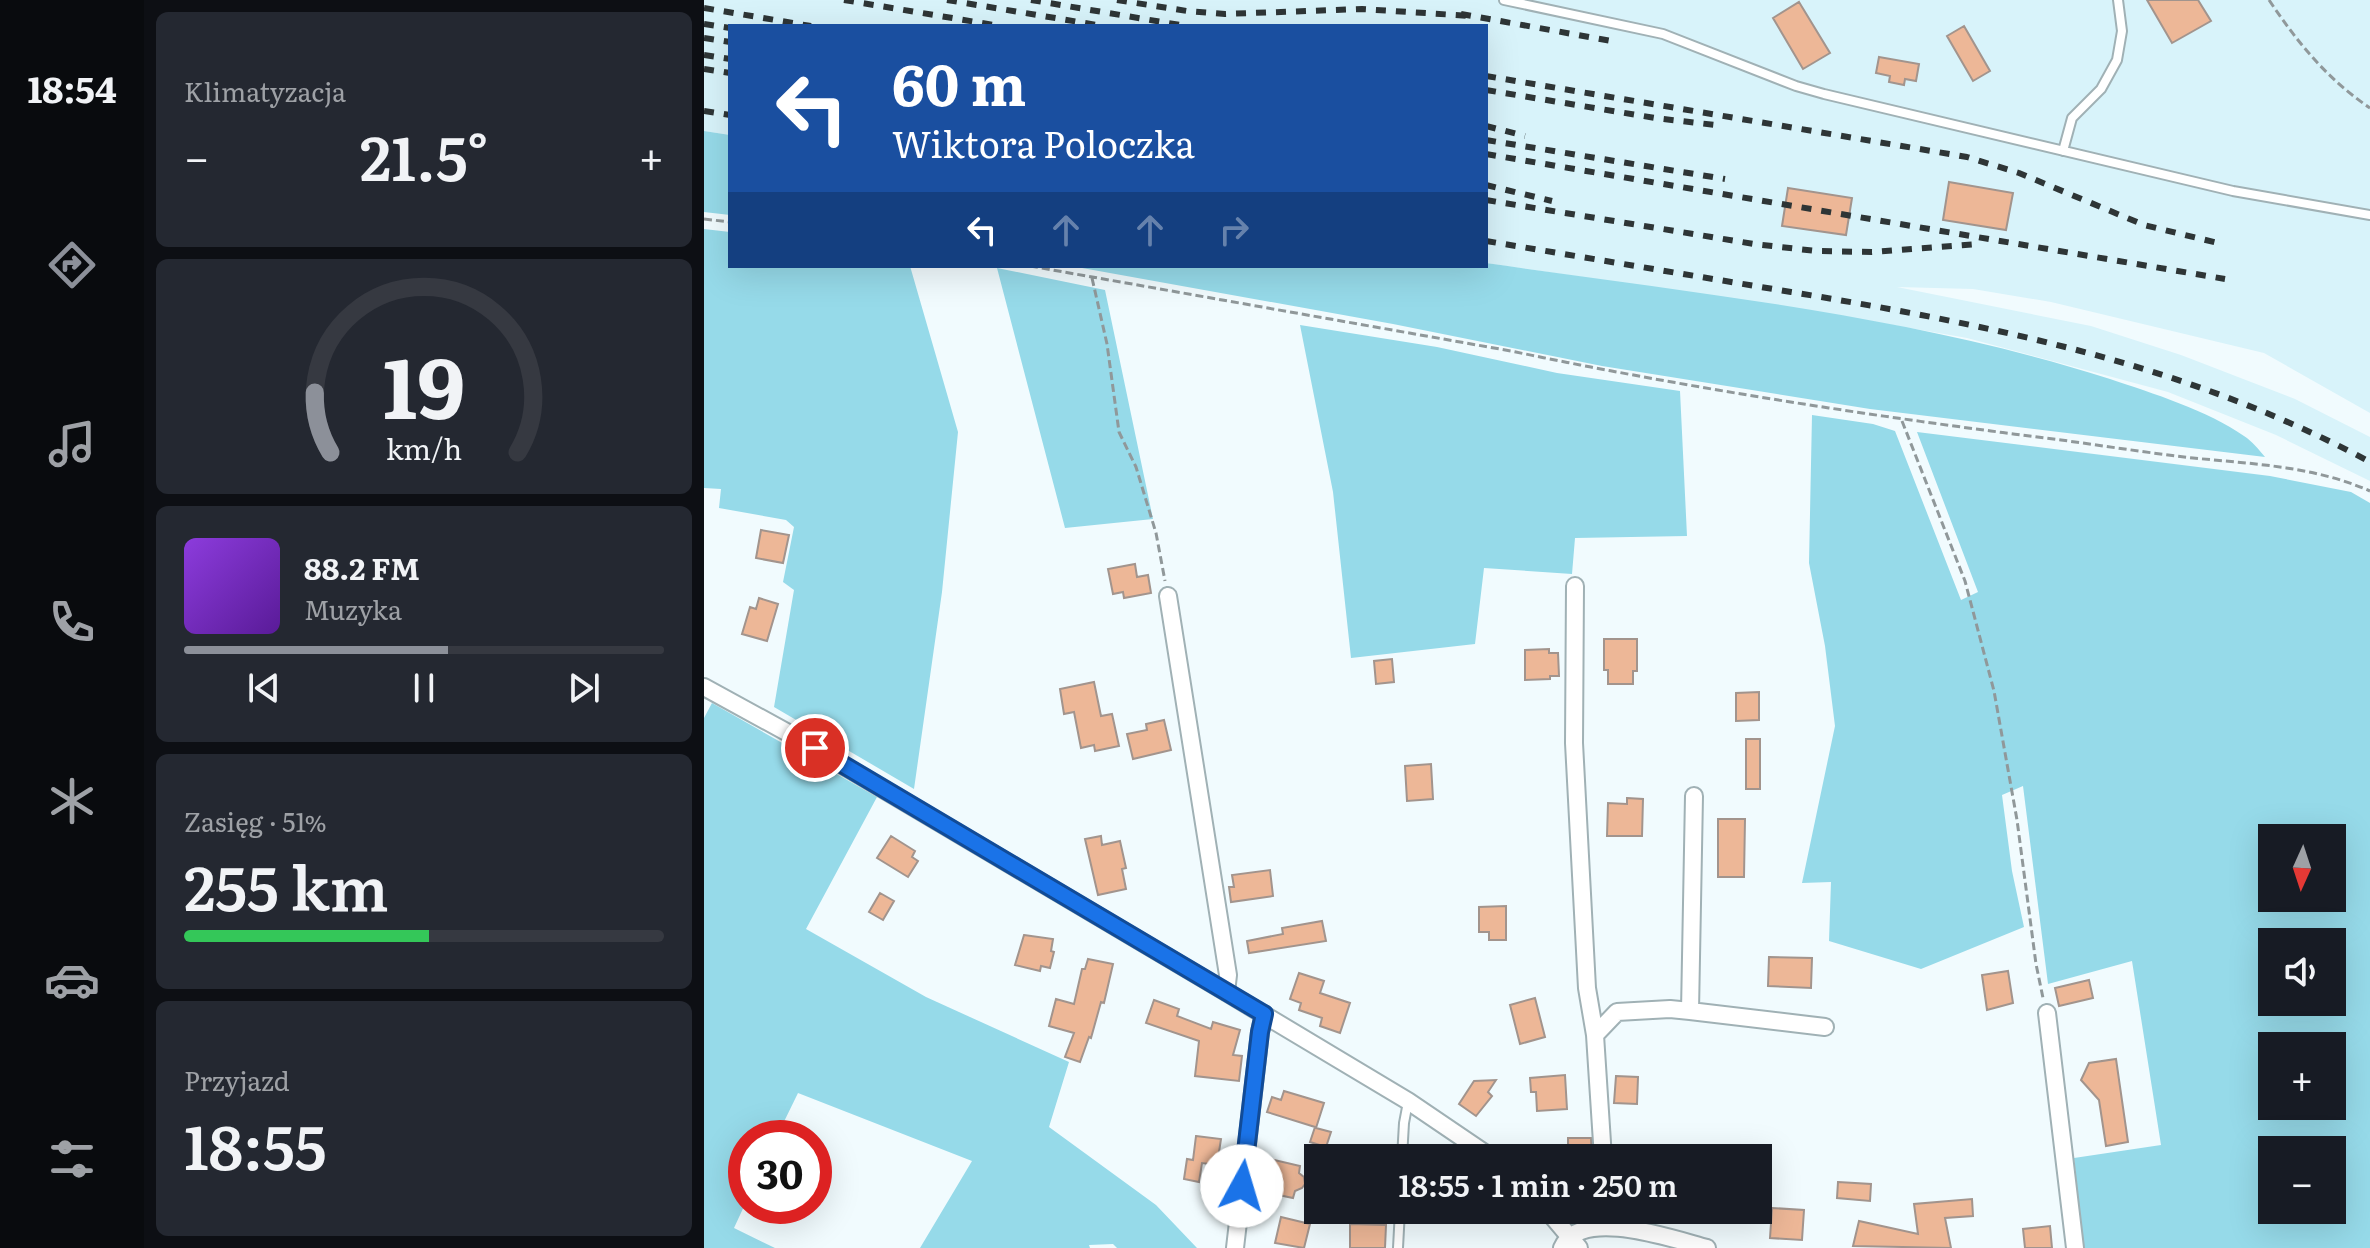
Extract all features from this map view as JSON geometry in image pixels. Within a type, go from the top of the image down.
[{"type":"street","points":[[1575,586],[1574,743],[1587,988],[1595,1035],[1602,1144]]},
{"type":"street","points":[[1168,596],[1228,975],[1226,992]]},
{"type":"street","points":[[704,687],[781,728],[1264,1014],[1408,1101],[1471,1144]]},
{"type":"street","points":[[1690,1011],[1694,796]]},
{"type":"street","points":[[1595,1035],[1617,1012],[1670,1009],[1825,1027]]},
{"type":"street","points":[[2047,1013],[2075,1248]]},
{"type":"street","points":[[1235,1248],[1264,1014]]},
{"type":"street","points":[[1556,1224],[1570,1244],[1593,1224]]},
{"type":"street","points":[[1621,1224],[1707,1248]]},
{"type":"lane","points":[[1504,0],[1663,34],[1796,86],[2233,191],[2370,215]]},
{"type":"lane","points":[[2063,151],[2072,118],[2101,89],[2117,60],[2122,31],[2118,0]]},
{"type":"lane","points":[[1403,1144],[1408,1101]]},
{"type":"lane","points":[[1398,1248],[1399,1224]]},
{"type":"path","points":[[2269,0],[2293,36],[2321,69],[2342,90],[2370,108]]},
{"type":"path","points":[[704,219],[728,222]]},
{"type":"path","points":[[1040,268],[1511,351],[1569,365],[1901,420],[2276,465],[2329,476],[2370,491]]},
{"type":"path","points":[[1092,278],[1107,344],[1119,432],[1136,467],[1156,533],[1168,596]]},
{"type":"path","points":[[1901,420],[1965,581],[1994,691],[2004,739],[2036,964],[2047,1013]]},
{"type":"shaded area","points":[[704,0],[2370,0],[2370,413],[2264,353],[2051,302],[1973,289],[1897,287],[2091,326],[2181,355],[2295,399],[2370,437],[2370,481],[2276,435],[2168,392],[1967,338],[1812,311],[1488,263],[1488,24],[728,24],[728,135],[704,131]]},
{"type":"shaded area","points":[[704,131],[728,135],[728,215],[704,212]]},
{"type":"shaded area","points":[[704,229],[728,232],[728,268],[911,268],[958,432],[942,592],[914,789],[774,707],[794,590],[783,582],[794,527],[786,520],[719,508],[721,489],[704,488]]},
{"type":"shaded area","points":[[1488,263],[1801,308],[1958,338],[2110,379],[2197,411],[2230,427],[2253,443],[2265,457],[1870,409],[1602,366],[1393,324],[1082,268],[1488,268]]},
{"type":"shaded area","points":[[997,268],[1105,290],[1153,519],[1065,528]]},
{"type":"shaded area","points":[[1300,325],[1437,347],[1557,373],[1680,391],[1687,536],[1575,538],[1572,574],[1484,568],[1475,644],[1351,658],[1333,492]]},
{"type":"shaded area","points":[[1812,415],[1873,424],[1895,431],[1961,600],[1978,592],[1917,432],[2270,476],[2351,492],[2370,503],[2370,1248],[2083,1248],[2074,1158],[2161,1145],[2132,961],[2048,984],[2023,786],[2002,795],[2012,871],[2024,927],[1921,969],[1829,941],[1831,882],[1802,883],[1835,726],[1825,646],[1809,563]]},
{"type":"shaded area","points":[[712,703],[877,797],[806,929],[926,997],[1069,1062],[1049,1127],[1156,1205],[1197,1248],[1117,1248],[1113,1244],[1089,1245],[1090,1248],[920,1248],[972,1161],[798,1093],[785,1120],[728,1120],[728,1224],[736,1224],[734,1228],[775,1248],[704,1248],[704,718]]},
{"type":"building","points":[[2147,0],[2198,0],[2211,21],[2172,43]]},
{"type":"building","points":[[1799,2],[1830,53],[1803,69],[1773,18]]},
{"type":"building","points":[[1964,26],[1990,71],[1973,81],[1947,36]]},
{"type":"building","points":[[1879,57],[1919,64],[1916,81],[1905,79],[1904,85],[1889,82],[1890,76],[1876,73]]},
{"type":"building","points":[[1949,182],[2013,193],[2006,230],[1943,220]]},
{"type":"building","points":[[1788,188],[1852,198],[1846,235],[1782,226]]},
{"type":"building","points":[[761,530],[789,535],[783,563],[756,558]]},
{"type":"building","points":[[1135,564],[1137,577],[1148,575],[1151,593],[1124,598],[1123,592],[1113,594],[1108,569]]},
{"type":"building","points":[[759,598],[778,604],[767,641],[742,634],[750,607],[756,609]]},
{"type":"building","points":[[1604,639],[1637,639],[1637,671],[1633,671],[1633,684],[1608,684],[1608,670],[1604,670]]},
{"type":"building","points":[[1549,649],[1549,653],[1558,653],[1559,676],[1525,680],[1525,650]]},
{"type":"building","points":[[1392,659],[1394,682],[1376,684],[1374,661]]},
{"type":"building","points":[[1094,682],[1101,716],[1112,714],[1119,746],[1095,751],[1094,745],[1081,748],[1074,712],[1064,714],[1060,689]]},
{"type":"building","points":[[1759,692],[1759,720],[1736,721],[1736,693]]},
{"type":"building","points":[[1164,720],[1171,750],[1133,759],[1127,734],[1147,730],[1146,724]]},
{"type":"building","points":[[1746,739],[1760,739],[1760,789],[1746,789]]},
{"type":"building","points":[[1431,764],[1433,799],[1407,801],[1405,766]]},
{"type":"building","points":[[1627,798],[1643,799],[1642,836],[1607,836],[1608,803],[1627,804]]},
{"type":"building","points":[[1718,819],[1745,819],[1744,877],[1718,877]]},
{"type":"building","points":[[891,836],[915,851],[912,857],[918,861],[908,877],[877,858]]},
{"type":"building","points":[[1101,836],[1102,845],[1120,841],[1126,868],[1122,869],[1126,889],[1098,895],[1085,839]]},
{"type":"building","points":[[1270,870],[1273,896],[1231,902],[1229,887],[1234,887],[1232,875]]},
{"type":"building","points":[[880,893],[894,901],[883,920],[869,912]]},
{"type":"building","points":[[1506,906],[1506,940],[1489,940],[1489,932],[1479,932],[1479,907]]},
{"type":"building","points":[[1322,921],[1326,941],[1249,953],[1247,941],[1283,934],[1282,928]]},
{"type":"building","points":[[1024,935],[1053,939],[1050,968],[1041,966],[1040,971],[1015,965]]},
{"type":"building","points":[[1769,957],[1812,958],[1811,988],[1768,986]]},
{"type":"building","points":[[1088,959],[1113,964],[1104,1003],[1101,1002],[1091,1038],[1080,1062],[1065,1057],[1074,1033],[1049,1026],[1056,999],[1074,1004],[1082,969],[1085,969]]},
{"type":"building","points":[[2008,971],[2013,1003],[1987,1010],[1982,975]]},
{"type":"building","points":[[1299,973],[1324,981],[1320,993],[1350,1003],[1340,1033],[1320,1026],[1322,1018],[1299,1010],[1301,1003],[1290,999]]},
{"type":"building","points":[[2089,980],[2093,998],[2059,1006],[2055,988]]},
{"type":"building","points":[[1535,998],[1545,1037],[1520,1044],[1510,1005]]},
{"type":"building","points":[[1154,1000],[1179,1009],[1177,1016],[1211,1029],[1213,1022],[1240,1030],[1233,1055],[1242,1056],[1239,1081],[1195,1076],[1199,1041],[1146,1023]]},
{"type":"building","points":[[2116,1059],[2128,1142],[2106,1146],[2099,1100],[2081,1080],[2089,1063]]},
{"type":"building","points":[[1565,1075],[1567,1109],[1537,1111],[1536,1092],[1531,1092],[1530,1078]]},
{"type":"building","points":[[1616,1076],[1638,1077],[1637,1104],[1614,1103]]},
{"type":"building","points":[[1496,1080],[1488,1092],[1492,1096],[1476,1116],[1459,1104],[1474,1081]]},
{"type":"building","points":[[1284,1091],[1324,1103],[1316,1128],[1331,1132],[1327,1144],[1310,1142],[1315,1127],[1267,1112],[1272,1097],[1281,1100]]},
{"type":"building","points":[[1196,1136],[1221,1139],[1217,1165],[1202,1163],[1199,1182],[1184,1179],[1187,1159],[1193,1160]]},
{"type":"building","points":[[1568,1138],[1591,1138],[1591,1144],[1568,1144]]},
{"type":"building","points":[[1270,1159],[1300,1166],[1304,1185],[1295,1191],[1293,1198],[1264,1192]]},
{"type":"building","points":[[1838,1182],[1871,1184],[1870,1201],[1837,1198]]},
{"type":"building","points":[[1972,1199],[1973,1216],[1945,1218],[1951,1248],[1853,1246],[1859,1221],[1918,1234],[1914,1204]]},
{"type":"building","points":[[1772,1208],[1804,1210],[1802,1240],[1770,1238]]},
{"type":"building","points":[[1281,1217],[1310,1224],[1304,1248],[1275,1243]]},
{"type":"building","points":[[1350,1224],[1386,1225],[1385,1248],[1350,1248]]},
{"type":"building","points":[[2050,1226],[2052,1248],[2025,1248],[2023,1229]]},
{"type":"railway","points":[[844,0],[988,24]]},
{"type":"railway","points":[[947,0],[1091,24]]},
{"type":"railway","points":[[1031,0],[1174,24]]},
{"type":"railway","points":[[1117,0],[1225,14],[1362,9],[1471,16]]},
{"type":"railway","points":[[704,8],[799,24]]},
{"type":"railway","points":[[1461,14],[1617,42]]},
{"type":"railway","points":[[704,24],[728,28]]},
{"type":"railway","points":[[704,38],[728,42]]},
{"type":"railway","points":[[704,55],[728,59]]},
{"type":"railway","points":[[704,69],[728,73]]},
{"type":"railway","points":[[1488,76],[1967,157],[2019,173],[2144,225],[2222,244]]},
{"type":"railway","points":[[1488,90],[1715,125]]},
{"type":"railway","points":[[704,111],[728,115]]},
{"type":"railway","points":[[1488,127],[1525,136]]},
{"type":"railway","points":[[1488,140],[1725,179]]},
{"type":"railway","points":[[1488,154],[2225,279]]},
{"type":"railway","points":[[1488,185],[1552,201]]},
{"type":"railway","points":[[1488,200],[1754,244],[1816,251],[1872,252],[1978,244]]},
{"type":"railway","points":[[1488,241],[1866,305],[2088,353],[2232,399],[2302,428],[2370,462]]},
{"type":"route","points":[[815,748],[1264,1014],[1242,1186]]}]
